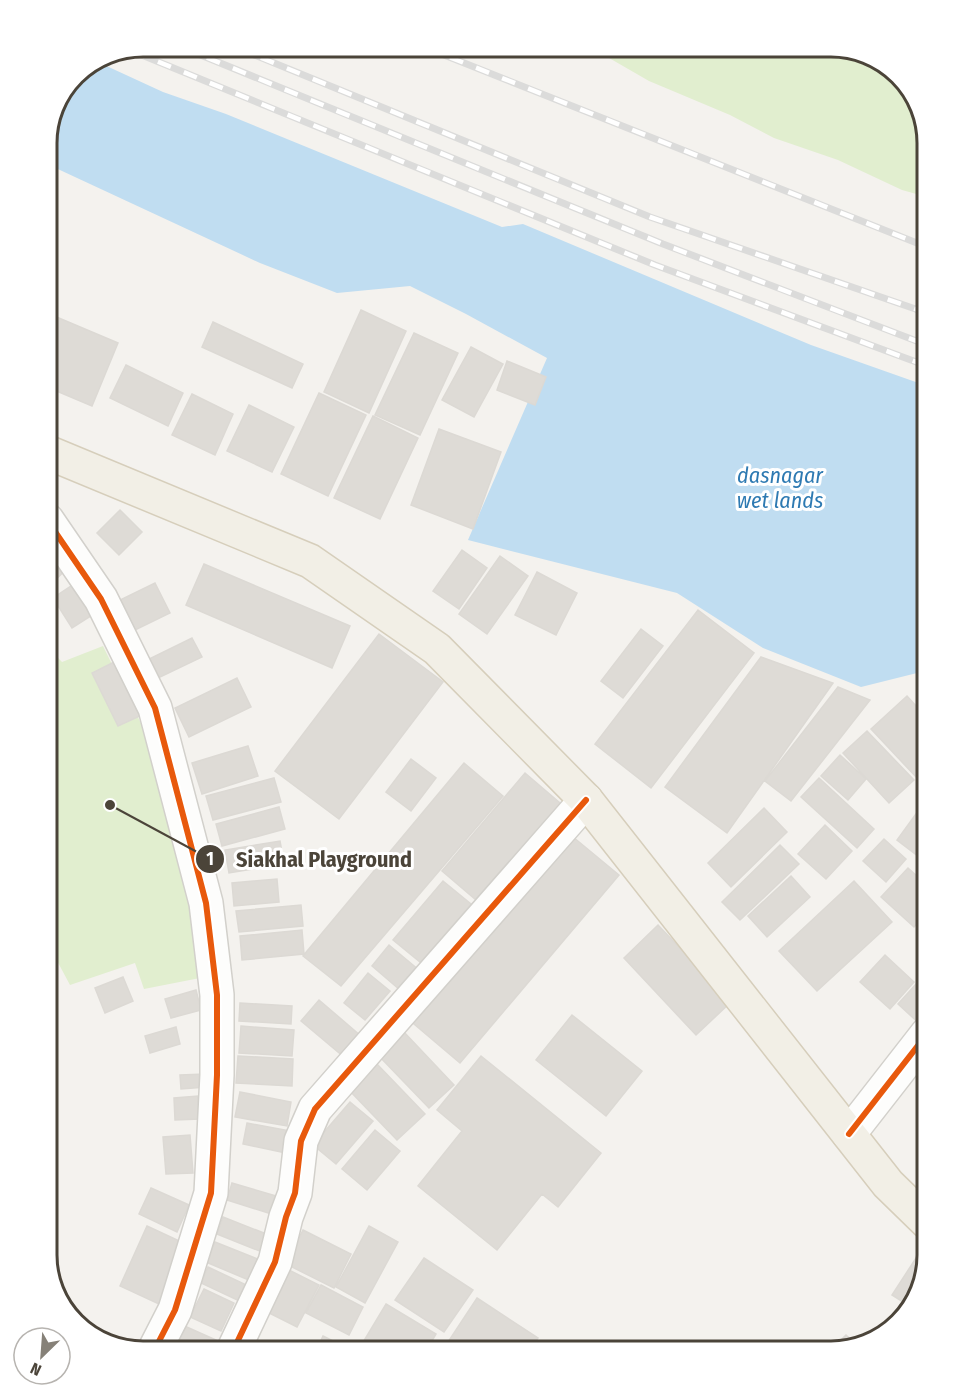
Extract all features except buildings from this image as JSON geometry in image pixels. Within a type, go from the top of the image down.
[{"type":"main road","points":[[57,456],[310,561],[436,649],[586,800],[888,1184],[917,1212]]},
{"type":"street","points":[[57,534],[100,599],[155,708],[207,915],[217,995],[217,1075],[211,1193],[175,1310],[159,1341]]},
{"type":"street","points":[[238,1341],[275,1262],[285,1217],[295,1193],[301,1142],[315,1109],[586,800]]},
{"type":"street","points":[[849,1134],[917,1047]]},
{"type":"green space","points":[[607,57],[837,57],[869,66],[892,82],[910,110],[917,143],[917,194],[902,190],[838,160],[774,138],[730,115],[649,81]]},
{"type":"green space","points":[[103,646],[156,754],[189,856],[200,978],[144,989],[135,963],[70,985],[57,961],[57,657],[62,662]]},
{"type":"water","name":"dasnagar wet lands","points":[[106,66],[163,92],[226,114],[502,227],[523,224],[811,345],[917,382],[917,673],[861,687],[763,648],[677,593],[468,540],[547,358],[410,286],[337,293],[260,263],[57,169],[57,137],[60,121],[66,105],[86,78]]},
{"type":"railway","points":[[147,57],[655,265],[917,362]]},
{"type":"railway","points":[[205,57],[663,244],[917,341]]},
{"type":"railway","points":[[259,57],[650,217],[917,310]]},
{"type":"railway","points":[[449,57],[917,243]]},
{"type":"cycle path","points":[[57,535],[101,599],[155,708],[206,903],[217,995],[217,1075],[211,1193],[175,1310],[159,1341]]},
{"type":"cycle path","points":[[238,1341],[275,1262],[286,1217],[295,1193],[301,1141],[315,1109],[586,800]]},
{"type":"cycle path","points":[[849,1134],[917,1047]]},
{"type":"place","name":"Siakhal Playground","points":[[110,805]]}]
